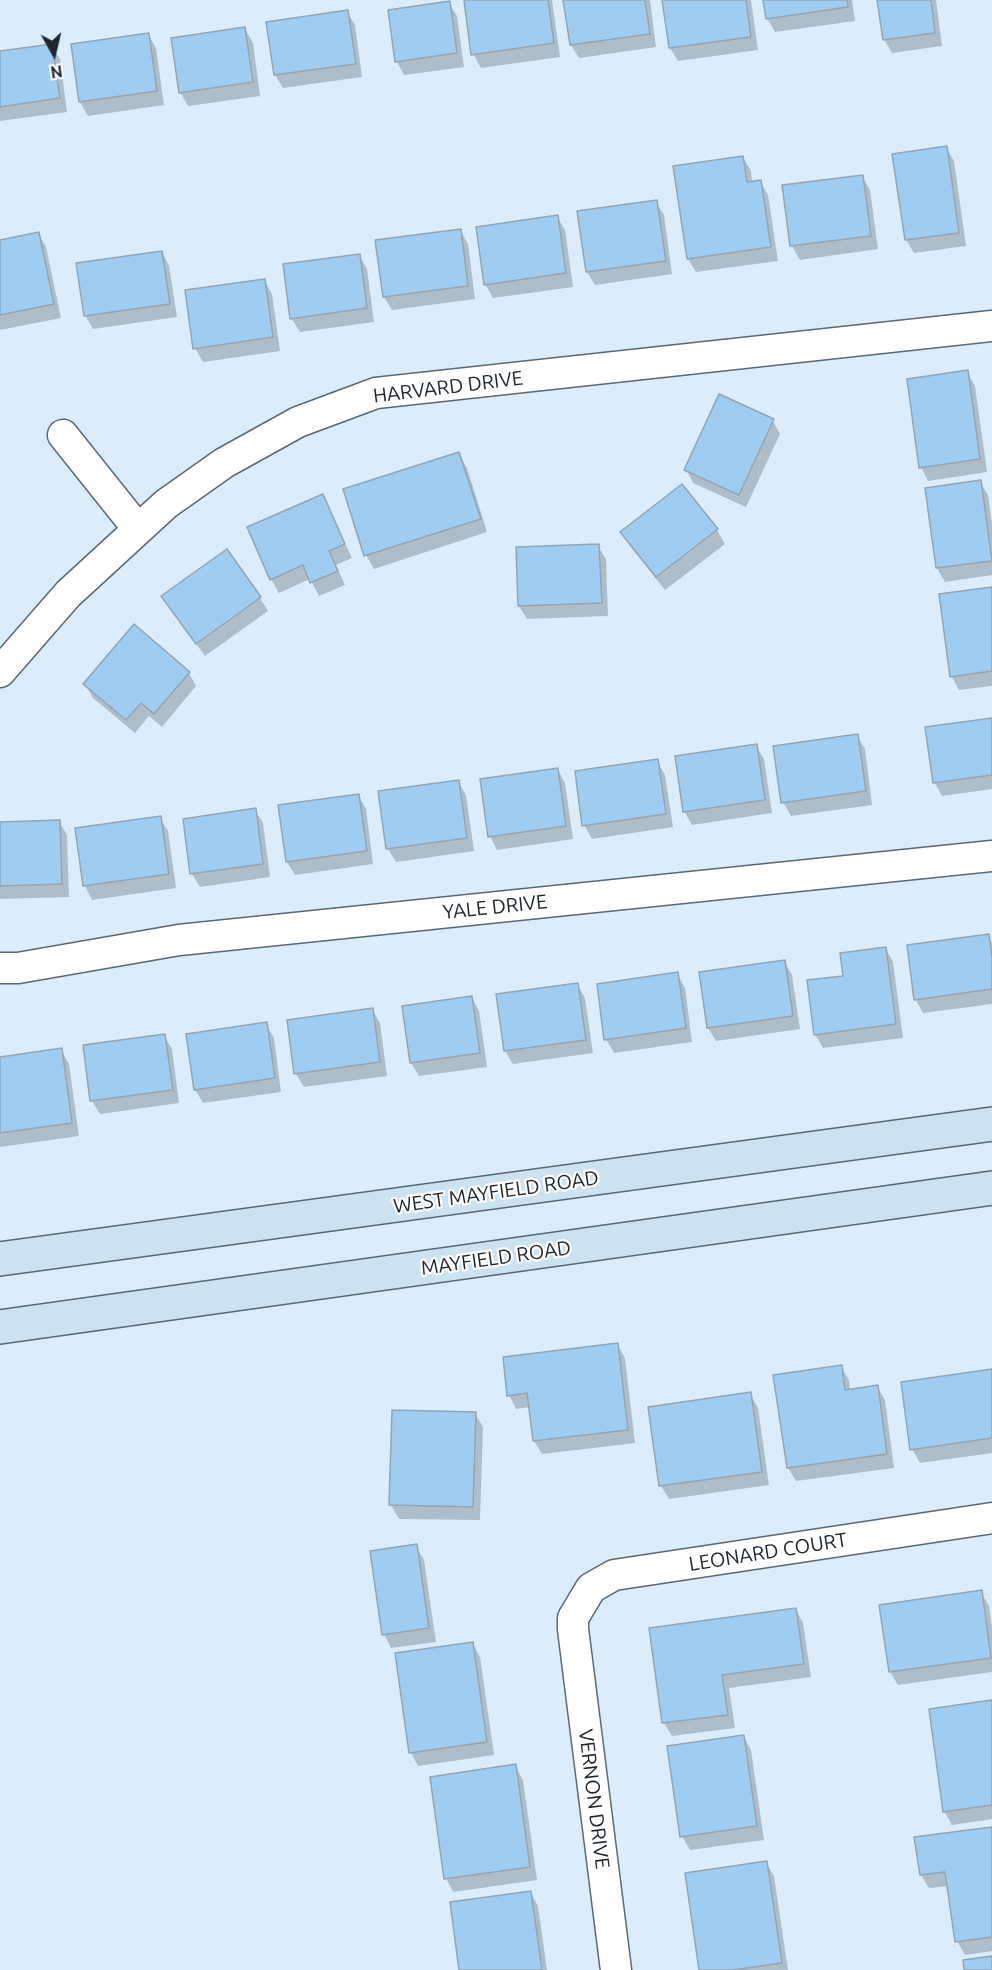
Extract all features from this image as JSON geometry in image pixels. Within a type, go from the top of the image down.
[{"type":"main road","name":"WEST MAYFIELD ROAD","points":[[0,1259],[992,1124]]},
{"type":"main road","name":"MAYFIELD ROAD","points":[[0,1327],[992,1188]]},
{"type":"street","name":"HARVARD DRIVE","points":[[0,672],[68,594],[166,504],[224,463],[297,422],[376,393],[992,326]]},
{"type":"street","points":[[63,435],[138,529]]},
{"type":"street","name":"YALE DRIVE","points":[[0,968],[18,968],[179,940],[992,856]]},
{"type":"street","name":"LEONARD COURT","points":[[573,1629],[573,1618],[591,1588],[614,1575],[992,1518]]},
{"type":"street","name":"VERNON DRIVE","points":[[573,1629],[616,1970]]},
{"type":"building","points":[[464,0],[548,0],[554,43],[471,55]]},
{"type":"building","points":[[563,0],[645,0],[650,34],[570,45]]},
{"type":"building","points":[[662,0],[746,0],[751,37],[669,48]]},
{"type":"building","points":[[763,0],[847,0],[848,7],[766,19]]},
{"type":"building","points":[[877,0],[931,0],[935,33],[883,40]]},
{"type":"building","points":[[450,1],[457,53],[395,62],[388,10]]},
{"type":"building","points":[[348,10],[356,64],[274,75],[266,22]]},
{"type":"building","points":[[245,27],[253,82],[179,93],[171,38]]},
{"type":"building","points":[[149,33],[157,91],[79,102],[71,44]]},
{"type":"building","points":[[52,44],[60,98],[0,107],[0,51]]},
{"type":"building","points":[[947,146],[959,233],[905,240],[892,154]]},
{"type":"building","points":[[743,156],[747,182],[761,180],[771,247],[687,259],[673,166]]},
{"type":"building","points":[[863,175],[871,236],[790,246],[782,185]]},
{"type":"building","points":[[657,200],[666,261],[586,272],[577,211]]},
{"type":"building","points":[[558,215],[566,273],[484,285],[476,227]]},
{"type":"building","points":[[461,229],[468,286],[383,297],[375,240]]},
{"type":"building","points":[[39,232],[54,304],[0,315],[0,240]]},
{"type":"building","points":[[162,251],[170,304],[84,316],[76,263]]},
{"type":"building","points":[[360,254],[367,308],[290,319],[283,264]]},
{"type":"building","points":[[265,279],[273,337],[193,349],[185,290]]},
{"type":"building","points":[[968,370],[980,459],[919,468],[907,379]]},
{"type":"building","points":[[719,394],[774,419],[739,495],[684,470]]},
{"type":"building","points":[[459,452],[481,519],[364,556],[343,489]]},
{"type":"building","points":[[981,480],[992,561],[936,568],[925,488]]},
{"type":"building","points":[[682,484],[718,529],[656,577],[620,532]]},
{"type":"building","points":[[323,494],[345,544],[329,551],[338,571],[310,583],[303,565],[270,580],[247,527]]},
{"type":"building","points":[[599,544],[602,603],[518,606],[516,547]]},
{"type":"building","points":[[227,549],[261,597],[196,644],[161,596]]},
{"type":"building","points":[[992,587],[992,671],[950,677],[939,594]]},
{"type":"building","points":[[134,624],[190,672],[154,714],[141,703],[126,720],[83,684]]},
{"type":"building","points":[[992,718],[992,775],[933,783],[925,727]]},
{"type":"building","points":[[858,734],[866,791],[781,803],[773,746]]},
{"type":"building","points":[[757,744],[765,800],[683,812],[675,756]]},
{"type":"building","points":[[658,759],[666,814],[582,826],[575,771]]},
{"type":"building","points":[[558,768],[566,826],[488,837],[480,779]]},
{"type":"building","points":[[459,780],[467,838],[386,849],[378,791]]},
{"type":"building","points":[[359,794],[367,851],[286,862],[278,805]]},
{"type":"building","points":[[256,808],[263,864],[190,874],[183,819]]},
{"type":"building","points":[[161,816],[169,874],[83,886],[75,828]]},
{"type":"building","points":[[60,820],[62,884],[0,886],[0,822]]},
{"type":"building","points":[[989,934],[992,989],[914,1000],[907,945]]},
{"type":"building","points":[[886,947],[896,1024],[814,1035],[807,980],[843,976],[840,953]]},
{"type":"building","points":[[785,960],[793,1016],[707,1028],[699,972]]},
{"type":"building","points":[[678,972],[686,1028],[604,1040],[597,984]]},
{"type":"building","points":[[578,983],[586,1040],[504,1051],[496,994]]},
{"type":"building","points":[[472,996],[480,1053],[410,1063],[402,1006]]},
{"type":"building","points":[[373,1008],[380,1062],[294,1074],[287,1020]]},
{"type":"building","points":[[267,1022],[275,1078],[194,1090],[186,1034]]},
{"type":"building","points":[[165,1034],[173,1090],[90,1101],[83,1045]]},
{"type":"building","points":[[62,1048],[72,1123],[0,1133],[0,1057]]},
{"type":"building","points":[[618,1343],[628,1430],[533,1441],[527,1393],[507,1396],[503,1357]]},
{"type":"building","points":[[842,1365],[845,1390],[878,1385],[887,1454],[787,1468],[773,1375]]},
{"type":"building","points":[[992,1369],[992,1438],[910,1450],[901,1382]]},
{"type":"building","points":[[751,1392],[762,1472],[659,1486],[648,1407]]},
{"type":"building","points":[[392,1410],[476,1412],[473,1507],[389,1505]]},
{"type":"building","points":[[417,1544],[429,1628],[382,1635],[370,1551]]},
{"type":"building","points":[[982,1590],[991,1658],[889,1672],[879,1605]]},
{"type":"building","points":[[796,1608],[804,1664],[722,1675],[728,1715],[662,1723],[649,1628]]},
{"type":"building","points":[[473,1642],[487,1742],[409,1753],[395,1653]]},
{"type":"building","points":[[992,1700],[992,1805],[943,1812],[929,1709]]},
{"type":"building","points":[[744,1735],[757,1826],[680,1837],[667,1746]]},
{"type":"building","points":[[516,1764],[530,1867],[444,1879],[430,1777]]},
{"type":"building","points":[[992,1827],[992,1937],[955,1942],[945,1872],[920,1875],[914,1837]]},
{"type":"building","points":[[767,1861],[782,1963],[733,1970],[699,1970],[685,1873]]},
{"type":"building","points":[[531,1891],[542,1970],[459,1970],[450,1902]]},
{"type":"building","points":[[992,1956],[992,1970],[964,1970],[963,1960]]}]
